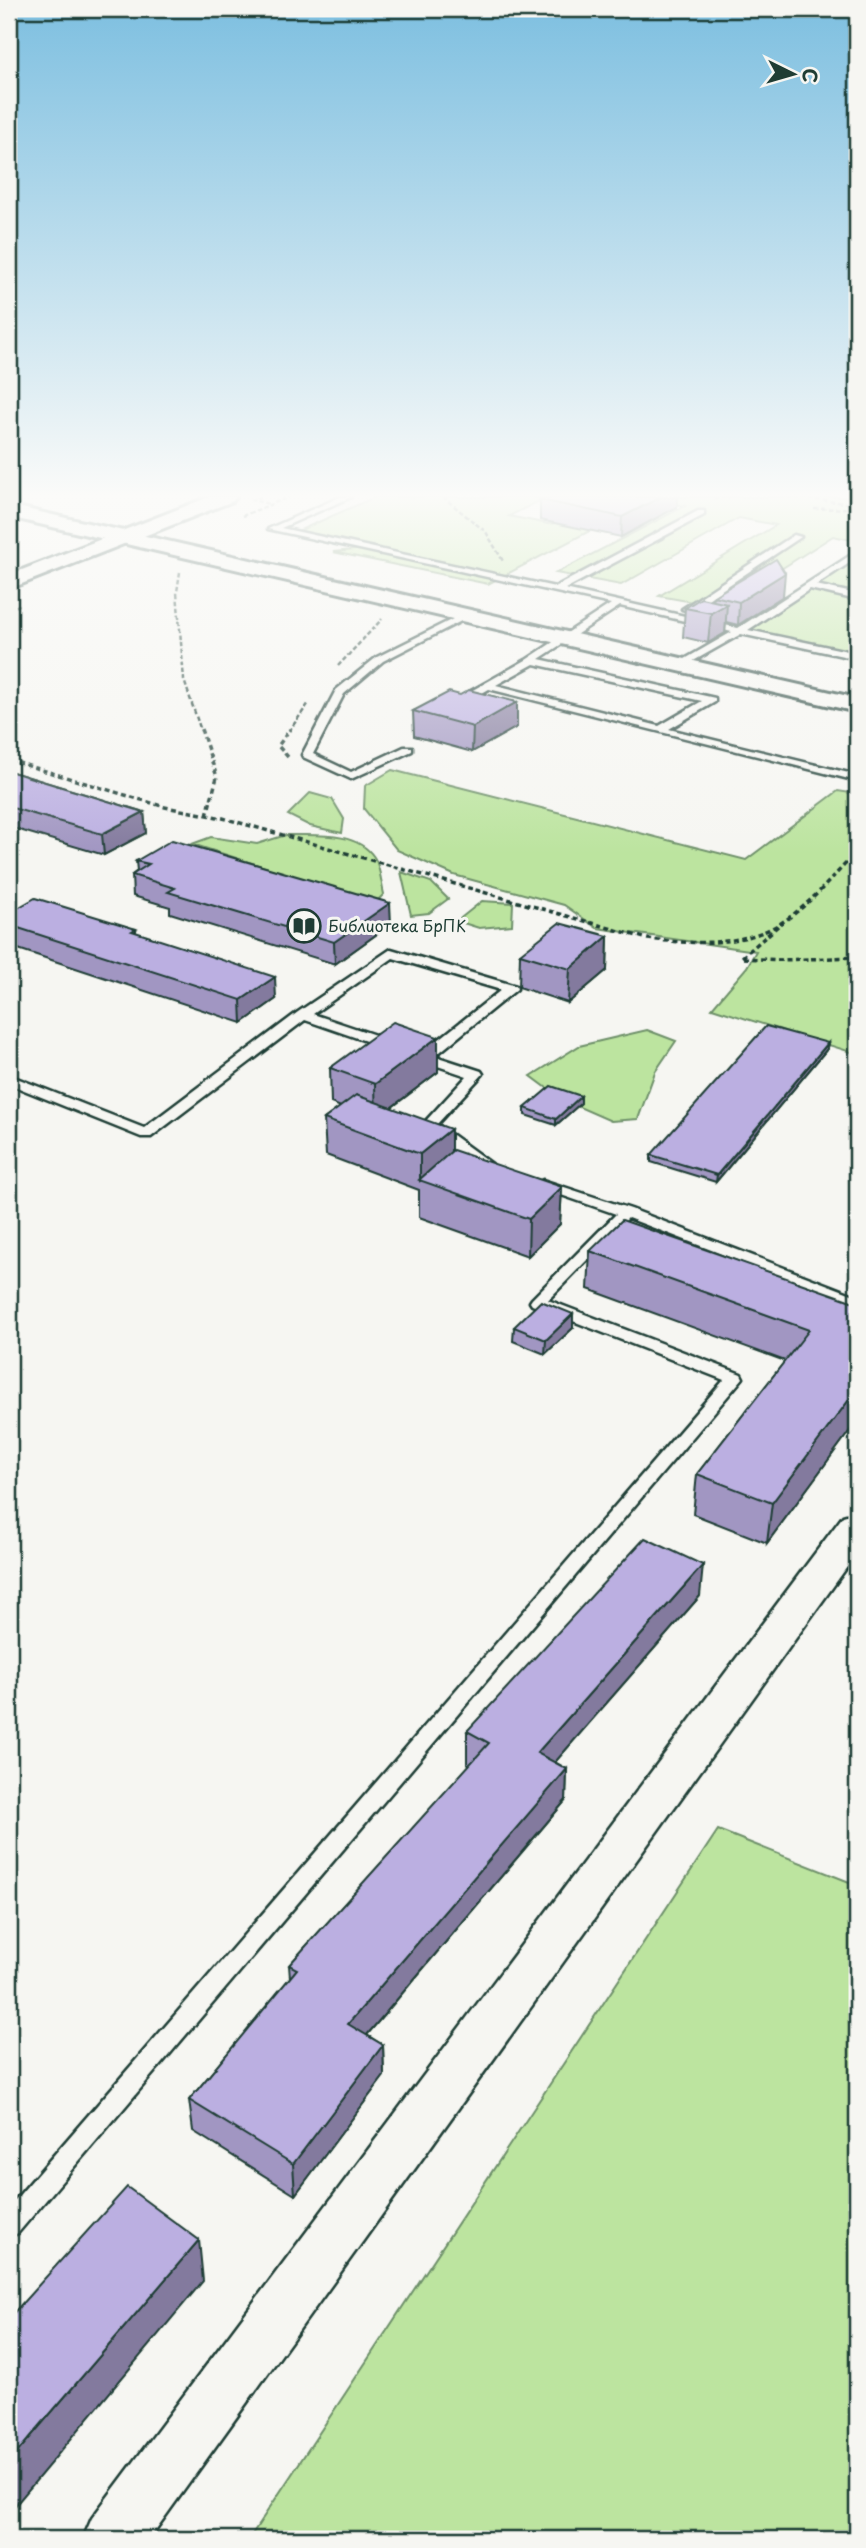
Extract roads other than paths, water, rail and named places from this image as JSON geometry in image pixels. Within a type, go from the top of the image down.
[{"type":"street","points":[[466,616],[857,705]]},
{"type":"street","points":[[113,2539],[857,1525]]},
{"type":"lane","points":[[408,749],[351,776],[307,755],[340,692],[380,659],[466,616]]},
{"type":"lane","points":[[446,710],[533,660],[561,638],[598,616]]},
{"type":"lane","points":[[676,616],[857,656]]},
{"type":"lane","points":[[681,665],[763,616]]},
{"type":"lane","points":[[533,660],[712,700],[660,730]]},
{"type":"lane","points":[[488,686],[857,778]]},
{"type":"lane","points":[[9,1079],[146,1134],[303,1014],[391,953],[511,989],[425,1057]]},
{"type":"lane","points":[[303,1014],[476,1074],[429,1125],[474,1160],[499,1169]]},
{"type":"lane","points":[[525,1178],[626,1212],[857,1301]]},
{"type":"lane","points":[[9,2225],[735,1378],[538,1303],[626,1212]]},
{"type":"place","name":"Библиотека БрПК","points":[[304,926]]}]
